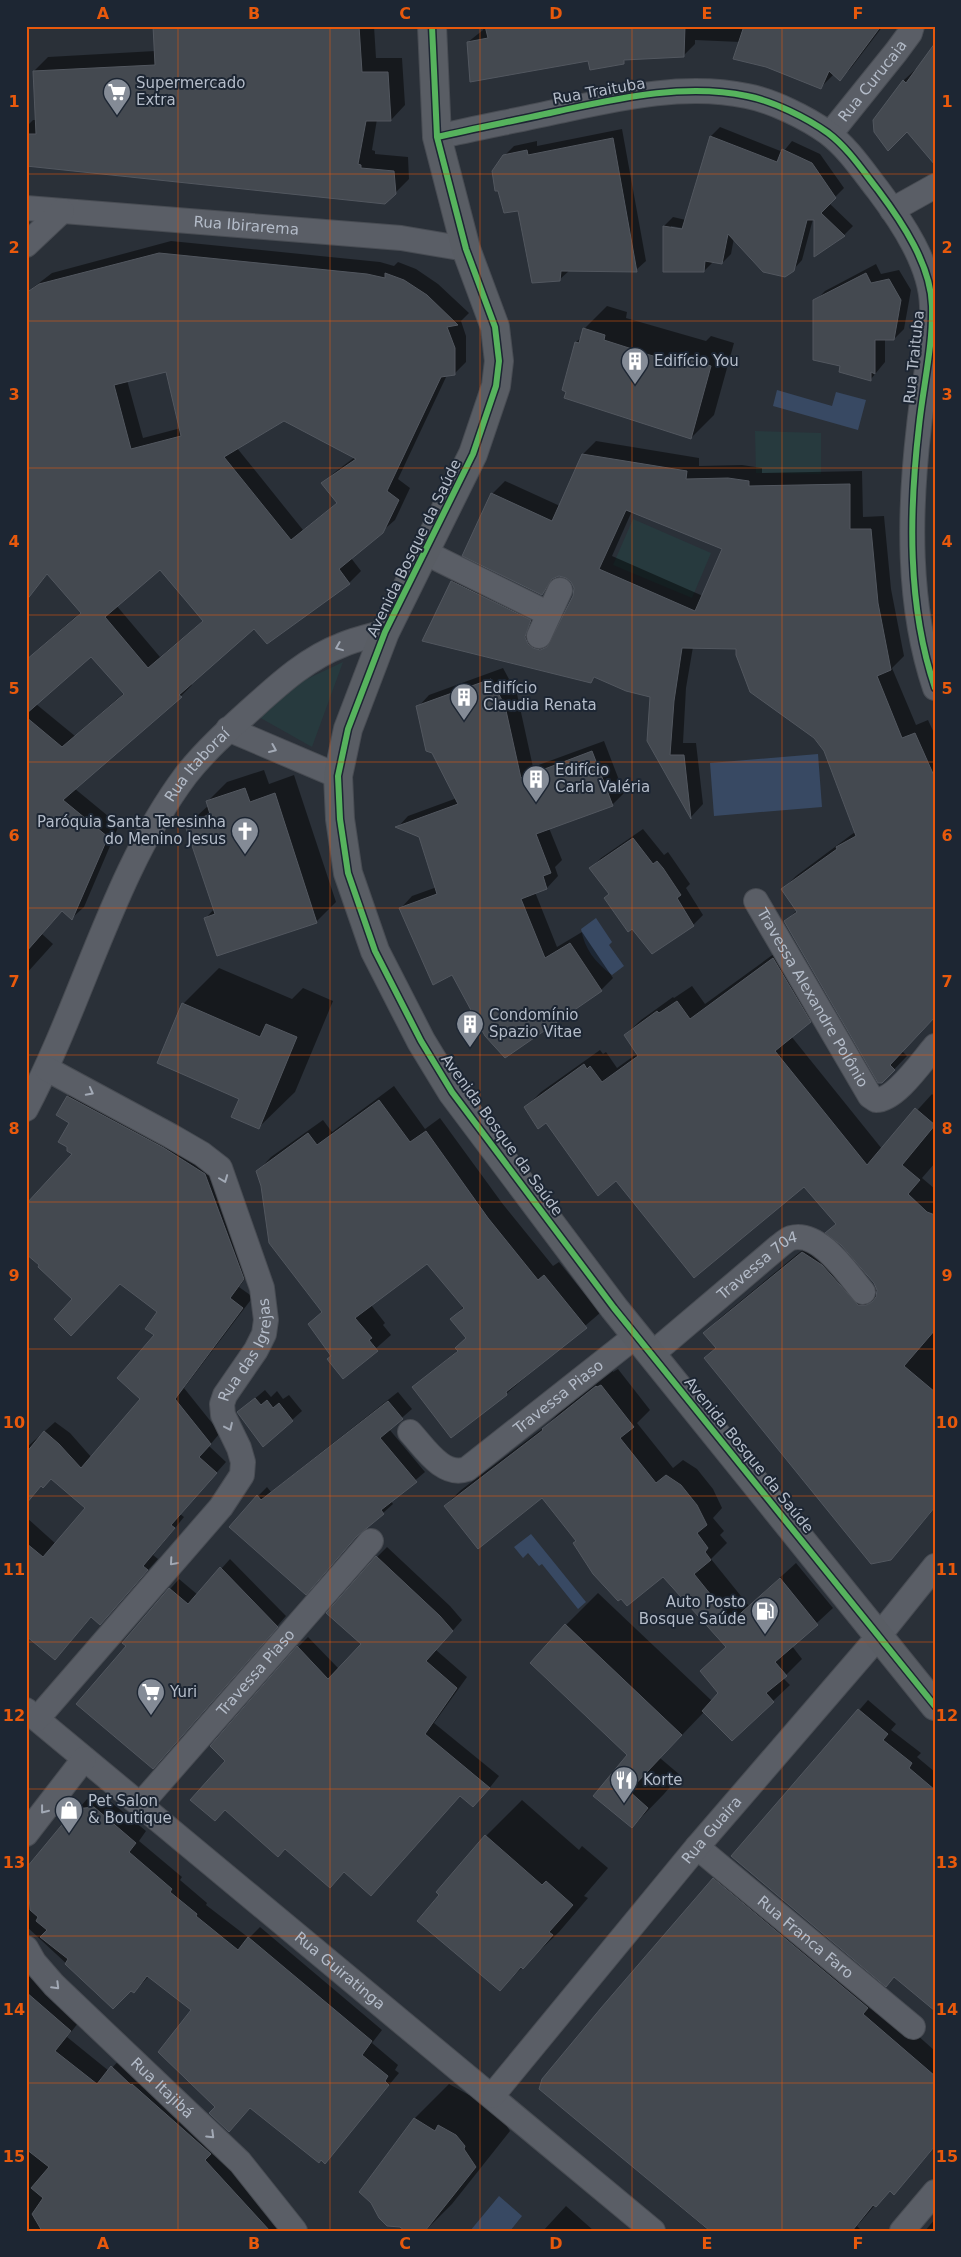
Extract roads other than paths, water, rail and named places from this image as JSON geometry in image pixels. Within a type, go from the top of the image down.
[{"type":"street","name":"Avenida Bosque da Saúde","points":[[432,26],[437,137],[466,249],[495,327],[499,361],[496,386],[473,454],[386,632],[348,729],[338,776],[340,819],[348,873],[375,951],[420,1041],[452,1092],[482,1134],[644,1344],[935,1706]]},
{"type":"street","name":"Rua Curucaia","points":[[830,134],[896,52],[910,33],[912,26]]},
{"type":"street","name":"Rua Traituba","points":[[437,137],[618,98],[684,91],[714,91],[749,96],[793,112],[830,134],[857,162],[892,210],[914,249],[927,278],[932,305],[919,429],[912,545],[917,606],[930,673],[935,688]]},
{"type":"street","points":[[892,210],[935,186]]},
{"type":"street","name":"Rua Ibirarema","points":[[26,208],[401,238],[466,249]]},
{"type":"street","points":[[26,245],[62,212]]},
{"type":"street","points":[[424,552],[549,614]]},
{"type":"street","points":[[539,636],[560,590]]},
{"type":"street","name":"Rua Itaboraí","points":[[26,1109],[47,1069],[136,859],[162,810],[186,774],[228,729],[286,678],[317,656],[342,645],[386,632]]},
{"type":"street","points":[[228,729],[338,776]]},
{"type":"street","name":"Travessa Alexandre Polônio","points":[[756,900],[870,1096],[876,1100],[888,1097],[901,1086],[935,1046]]},
{"type":"street","name":"Rua das Igrejas","points":[[31,1715],[221,1506],[237,1485],[242,1475],[243,1462],[239,1448],[223,1415],[222,1404],[225,1395],[256,1350],[264,1334],[266,1320],[262,1288],[217,1165],[171,1136],[47,1069]]},
{"type":"street","name":"Travessa 704","points":[[644,1344],[792,1238],[807,1238],[825,1248],[863,1292]]},
{"type":"street","name":"Travessa Piaso","points":[[410,1432],[448,1469],[461,1471],[467,1469],[644,1344]]},
{"type":"street","name":"Travessa Piaso","points":[[140,1805],[371,1541]]},
{"type":"street","name":"Rua Guaira","points":[[492,2096],[697,1846],[878,1637],[935,1566]]},
{"type":"street","name":"Rua Guiratinga","points":[[31,1715],[653,2231]]},
{"type":"street","points":[[26,1834],[84,1759]]},
{"type":"street","name":"Rua Franca Faro","points":[[697,1846],[914,2027]]},
{"type":"street","name":"Rua Itajibá","points":[[26,1948],[34,1962],[54,1985],[240,2162],[295,2231]]},
{"type":"street","points":[[902,2231],[935,2192]]},
{"type":"water","points":[[777,390],[832,406],[836,392],[866,400],[858,430],[773,406]]},
{"type":"water","points":[[818,754],[822,807],[714,816],[710,763]]},
{"type":"water","points":[[596,918],[612,942],[609,945],[624,966],[612,975],[592,955],[585,943],[581,929]]},
{"type":"water","points":[[531,1534],[586,1602],[578,1609],[542,1564],[539,1566],[528,1553],[523,1558],[514,1547]]},
{"type":"water","points":[[499,2196],[522,2216],[510,2231],[470,2231]]},
{"type":"place","name":"Supermercado Extra","points":[[117,116]]},
{"type":"place","name":"Edifício You","points":[[635,385]]},
{"type":"place","name":"Edifício Claudia Renata","points":[[464,721]]},
{"type":"place","name":"Edifício Carla Valéria","points":[[536,803]]},
{"type":"place","name":"Paróquia Santa Teresinha do Menino Jesus","points":[[245,855]]},
{"type":"place","name":"Condomínio Spazio Vitae","points":[[470,1048]]},
{"type":"place","name":"Auto Posto Bosque Saúde","points":[[765,1635]]},
{"type":"place","name":"Yuri","points":[[151,1716]]},
{"type":"place","name":"Korte","points":[[624,1804]]},
{"type":"place","name":"Pet Salon & Boutique","points":[[69,1834]]}]
